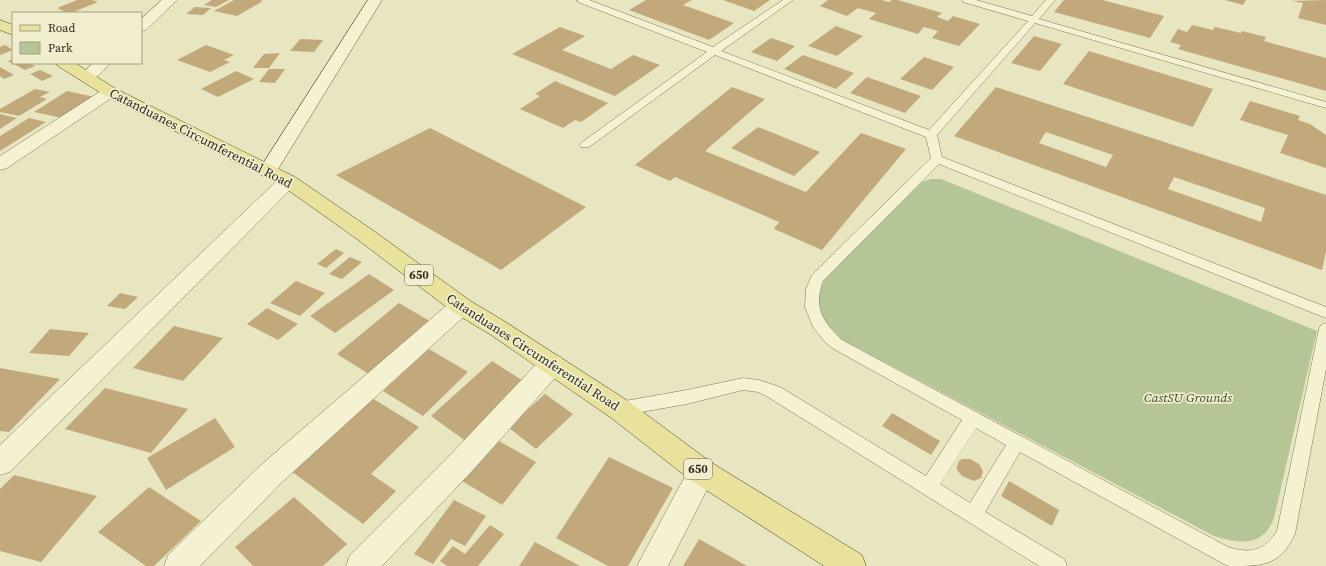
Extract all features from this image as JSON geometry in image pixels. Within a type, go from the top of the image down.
[{"type":"main road","points":[[0,24],[12,30]]},
{"type":"main road","name":"Catanduanes Circumferential Road","points":[[66,64],[110,92],[288,181],[364,234],[461,306],[619,408],[702,472],[851,566]]},
{"type":"street","points":[[142,26],[170,0]]},
{"type":"street","points":[[268,170],[375,0]]},
{"type":"street","points":[[87,77],[101,64]]},
{"type":"street","points":[[0,164],[110,92]]},
{"type":"street","points":[[0,463],[288,181]]},
{"type":"street","points":[[179,566],[272,473],[461,306]]},
{"type":"street","points":[[361,566],[463,461],[552,364]]},
{"type":"street","points":[[652,566],[702,472]]},
{"type":"lane","points":[[581,0],[931,135]]},
{"type":"lane","points":[[585,145],[789,0]]},
{"type":"lane","points":[[966,0],[1326,105]]},
{"type":"lane","points":[[931,135],[1052,0]]},
{"type":"lane","points":[[931,135],[937,159]]},
{"type":"lane","points":[[937,159],[1326,313]]},
{"type":"lane","points":[[937,159],[817,279],[813,289],[811,303],[818,325],[825,334],[837,344],[1224,555],[1238,560],[1254,560],[1269,555],[1280,544],[1286,534],[1326,330]]},
{"type":"lane","points":[[619,408],[687,398],[743,384],[759,386],[774,392],[1057,566]]},
{"type":"lane","points":[[928,488],[973,418]]},
{"type":"lane","points":[[973,515],[1016,442]]},
{"type":"green space","name":"CastSU Grounds","points":[[931,179],[941,179],[1317,331],[1274,518],[1266,532],[1254,540],[1241,542],[1214,536],[843,340],[831,328],[820,313],[817,303],[819,293],[825,279],[922,182]]},
{"type":"building","points":[[77,0],[92,0],[98,2],[73,12],[61,12],[64,11],[57,8]]},
{"type":"building","points":[[212,0],[229,0],[216,7],[204,5]]},
{"type":"building","points":[[234,0],[263,1],[237,16],[214,11]]},
{"type":"building","points":[[646,0],[692,0],[683,5],[734,23],[709,40],[629,10]]},
{"type":"building","points":[[723,0],[770,0],[754,11]]},
{"type":"building","points":[[828,0],[881,0],[889,2],[892,0],[898,0],[942,13],[937,17],[948,21],[953,16],[980,24],[959,46],[932,38],[938,31],[924,27],[918,34],[869,19],[876,13],[858,8],[847,16],[820,6]]},
{"type":"building","points":[[1064,0],[1102,0],[1164,16],[1150,38],[1054,12]]},
{"type":"building","points":[[1225,0],[1246,0],[1243,5]]},
{"type":"building","points":[[1326,0],[1326,25],[1298,18],[1303,3],[1291,1]]},
{"type":"building","points":[[195,7],[211,8],[203,15],[186,14]]},
{"type":"building","points":[[1192,25],[1213,30],[1215,27],[1241,33],[1242,31],[1266,37],[1264,41],[1326,58],[1326,91],[1178,49],[1181,45],[1170,42],[1178,29],[1187,32]]},
{"type":"building","points":[[836,26],[863,36],[837,56],[808,46]]},
{"type":"building","points":[[560,27],[585,36],[562,50],[611,69],[633,55],[660,65],[615,96],[512,54]]},
{"type":"building","points":[[1034,36],[1062,44],[1040,71],[1011,63]]},
{"type":"building","points":[[771,38],[795,46],[777,61],[751,52]]},
{"type":"building","points":[[300,39],[323,40],[314,52],[290,51]]},
{"type":"building","points":[[5,45],[12,50],[0,55],[0,47]]},
{"type":"building","points":[[206,45],[234,55],[224,60],[230,62],[210,72],[177,60]]},
{"type":"building","points":[[1089,51],[1213,89],[1193,127],[1063,84]]},
{"type":"building","points":[[280,53],[269,68],[253,68],[264,54]]},
{"type":"building","points":[[803,55],[854,73],[836,89],[784,69]]},
{"type":"building","points":[[924,57],[954,67],[932,90],[900,79]]},
{"type":"building","points":[[14,64],[32,64],[35,66],[25,70]]},
{"type":"building","points":[[0,67],[14,75],[4,79],[0,76]]},
{"type":"building","points":[[269,69],[285,69],[275,83],[259,82]]},
{"type":"building","points":[[40,70],[53,76],[42,81],[30,74]]},
{"type":"building","points":[[236,71],[254,79],[218,97],[201,89]]},
{"type":"building","points":[[867,77],[921,96],[905,113],[850,93]]},
{"type":"building","points":[[555,81],[608,103],[581,122],[575,120],[563,128],[520,109],[540,96],[535,94]]},
{"type":"building","points":[[732,87],[765,99],[705,151],[806,192],[861,133],[906,149],[822,250],[774,229],[779,222],[675,177],[670,181],[635,165]]},
{"type":"building","points":[[996,87],[1326,195],[1326,251],[1322,270],[954,136]],"holes":[[[1046,132],[1113,155],[1106,167],[1039,143]],[[1174,177],[1265,208],[1261,222],[1168,189]]]},
{"type":"building","points":[[35,89],[50,92],[40,97],[47,99],[19,116],[0,112],[0,109]]},
{"type":"building","points":[[67,91],[95,97],[62,118],[34,112]]},
{"type":"building","points":[[1250,101],[1300,116],[1298,120],[1310,124],[1326,135],[1326,168],[1280,153],[1288,135],[1240,120]]},
{"type":"building","points":[[0,114],[17,118],[0,129]]},
{"type":"building","points":[[29,118],[46,122],[0,151],[0,136]]},
{"type":"building","points":[[758,127],[820,152],[794,176],[731,148]]},
{"type":"building","points":[[430,128],[586,207],[501,270],[336,175]]},
{"type":"building","points":[[336,249],[344,253],[326,268],[317,264]]},
{"type":"building","points":[[350,257],[362,262],[342,279],[329,274]]},
{"type":"building","points":[[369,274],[394,290],[335,333],[310,316]]},
{"type":"building","points":[[296,281],[325,293],[300,316],[270,303]]},
{"type":"building","points":[[120,293],[138,297],[125,309],[107,306]]},
{"type":"building","points":[[399,303],[433,323],[372,376],[337,354]]},
{"type":"building","points":[[267,308],[298,324],[278,340],[247,324]]},
{"type":"building","points":[[174,326],[223,338],[183,381],[133,368]]},
{"type":"building","points":[[50,329],[89,333],[69,356],[29,353]]},
{"type":"building","points":[[429,349],[468,372],[423,416],[383,391]]},
{"type":"building","points":[[492,361],[528,384],[467,442],[431,416]]},
{"type":"building","points":[[0,368],[60,379],[9,432],[0,431]]},
{"type":"building","points":[[105,388],[188,409],[151,453],[65,429]]},
{"type":"building","points":[[545,394],[573,414],[536,449],[508,427]]},
{"type":"building","points":[[372,398],[419,427],[371,474],[396,491],[363,524],[291,471]]},
{"type":"building","points":[[892,413],[940,441],[931,455],[882,426]]},
{"type":"building","points":[[215,418],[235,447],[166,490],[147,458]]},
{"type":"building","points":[[492,437],[536,462],[502,505],[457,478]]},
{"type":"building","points":[[609,457],[673,488],[628,566],[608,566],[556,538]]},
{"type":"building","points":[[962,459],[970,459],[979,464],[983,471],[981,478],[974,481],[962,476],[957,470],[957,466],[959,461]]},
{"type":"building","points":[[14,475],[97,496],[41,562],[0,551],[0,489]]},
{"type":"building","points":[[1009,481],[1059,510],[1052,526],[1001,496]]},
{"type":"building","points":[[149,487],[201,521],[154,566],[146,566],[98,532]]},
{"type":"building","points":[[294,497],[347,544],[323,566],[253,566],[235,547]]},
{"type":"building","points":[[454,500],[486,516],[465,546],[451,539],[433,564],[414,554]]},
{"type":"building","points":[[490,525],[504,534],[478,566],[447,566],[440,561],[453,546],[465,554]]},
{"type":"building","points":[[699,539],[747,566],[683,566]]},
{"type":"building","points":[[535,542],[580,566],[519,566]]}]
